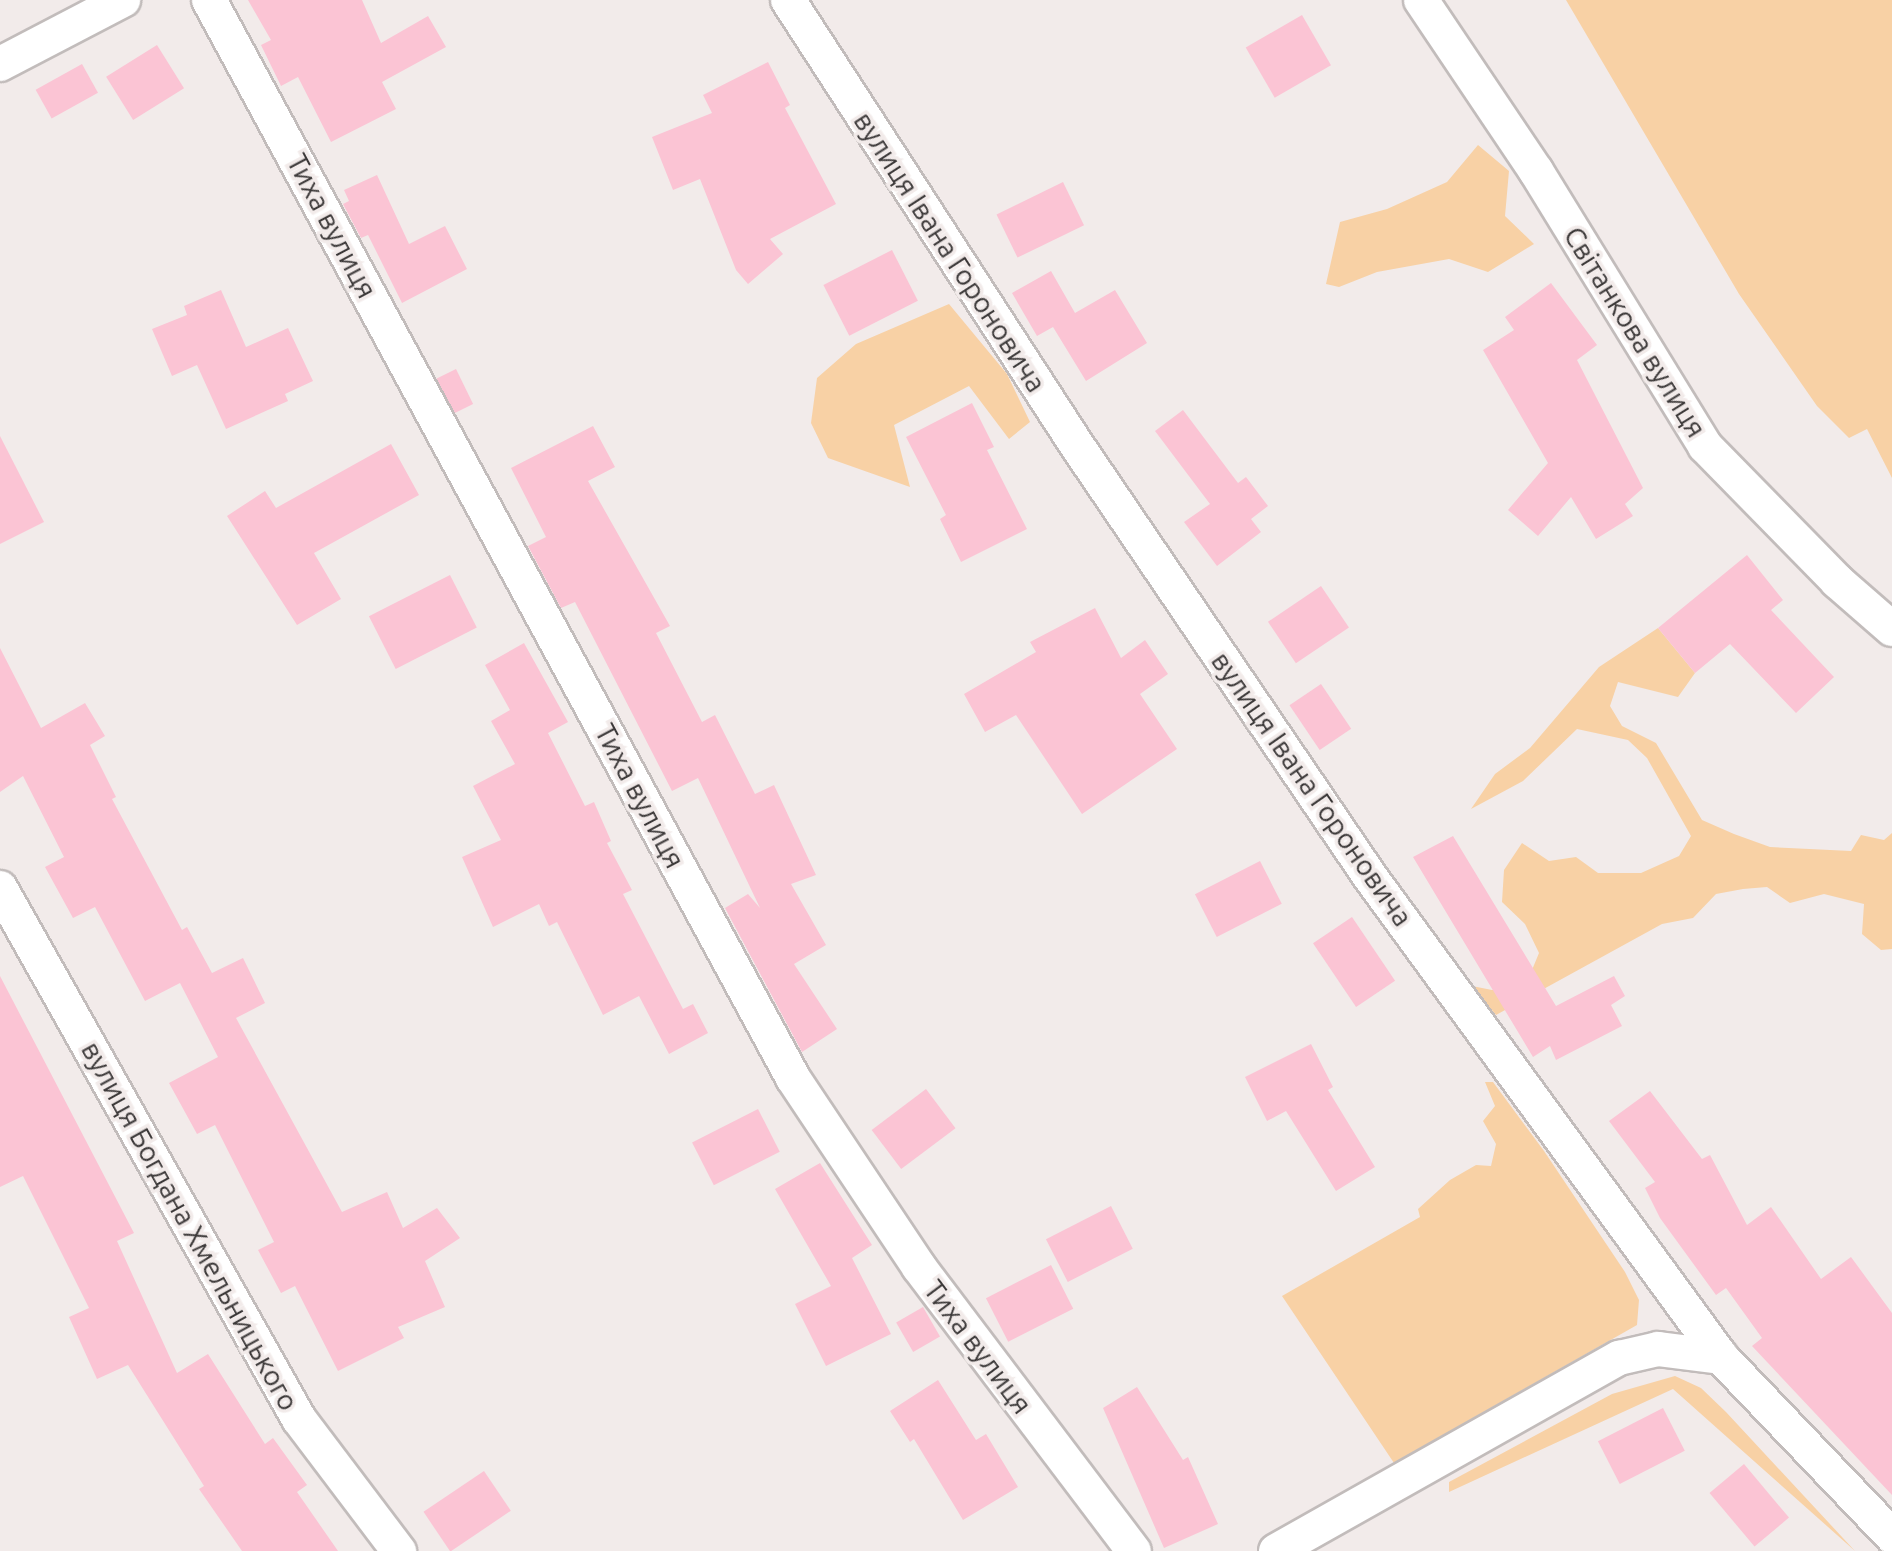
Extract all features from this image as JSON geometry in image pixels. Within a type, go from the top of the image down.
[{"type":"street","points":[[0,64],[123,0]]},
{"type":"street","name":"Тиха вулиця","points":[[209,0],[793,1078],[919,1267],[1134,1551]]},
{"type":"street","name":"вулиця Івана Гороновича","points":[[788,0],[1059,418],[1371,878],[1721,1357],[1892,1536]]},
{"type":"street","name":"Світанкова вулиця","points":[[1421,0],[1536,171],[1705,446],[1837,581],[1892,629]]},
{"type":"street","name":"вулиця Богдана Хмельницького","points":[[0,888],[299,1419],[399,1551]]},
{"type":"street","points":[[1276,1551],[1619,1358],[1658,1349],[1721,1357]]},
{"type":"shaded area","points":[[1566,0],[1892,0],[1892,478],[1867,429],[1849,438],[1817,406],[1739,294]]},
{"type":"shaded area","points":[[1478,145],[1509,171],[1505,216],[1534,244],[1488,272],[1449,259],[1377,272],[1339,287],[1326,284],[1340,222],[1387,209],[1447,182]]},
{"type":"shaded area","points":[[949,304],[1007,374],[1030,422],[1009,439],[969,386],[894,425],[910,487],[828,458],[811,423],[817,378],[856,344]]},
{"type":"shaded area","points":[[1658,628],[1695,673],[1678,697],[1618,682],[1610,706],[1622,726],[1656,743],[1702,820],[1734,834],[1770,847],[1851,851],[1861,835],[1884,840],[1892,833],[1892,949],[1881,950],[1862,934],[1864,904],[1824,894],[1790,903],[1767,887],[1743,889],[1716,894],[1693,918],[1662,924],[1496,1015],[1472,986],[1492,990],[1527,982],[1539,953],[1525,924],[1502,902],[1504,870],[1522,843],[1549,861],[1576,857],[1598,873],[1641,873],[1679,856],[1691,836],[1647,758],[1628,740],[1577,729],[1523,781],[1471,809],[1495,774],[1530,748],[1599,667]]},
{"type":"shaded area","points":[[1485,1082],[1493,1082],[1544,1151],[1625,1272],[1639,1300],[1637,1325],[1394,1463],[1282,1296],[1420,1217],[1418,1209],[1450,1180],[1476,1165],[1491,1166],[1496,1144],[1483,1121],[1495,1106]]},
{"type":"shaded area","points":[[1675,1376],[1701,1388],[1726,1412],[1855,1551],[1673,1389],[1449,1492],[1449,1482],[1612,1394]]},
{"type":"building","points":[[248,0],[362,0],[381,43],[428,16],[446,47],[382,82],[396,109],[331,142],[298,77],[281,86],[261,45],[271,40]]},
{"type":"building","points":[[1302,15],[1331,65],[1275,98],[1246,48]]},
{"type":"building","points":[[157,45],[184,88],[133,120],[106,77]]},
{"type":"building","points":[[768,62],[790,105],[785,108],[836,204],[770,239],[783,254],[748,284],[736,270],[700,179],[673,190],[652,137],[712,113],[703,95]]},
{"type":"building","points":[[82,64],[98,93],[52,119],[36,90]]},
{"type":"building","points":[[377,175],[409,244],[445,226],[467,269],[402,303],[368,235],[361,238],[343,204],[349,201],[344,190]]},
{"type":"building","points":[[1063,182],[1084,225],[1018,258],[996,214]]},
{"type":"building","points":[[892,250],[918,301],[849,336],[823,285]]},
{"type":"building","points":[[1051,271],[1075,313],[1115,290],[1147,343],[1086,381],[1053,327],[1037,336],[1012,293]]},
{"type":"building","points":[[1551,283],[1597,345],[1577,360],[1643,488],[1625,504],[1633,516],[1596,539],[1571,497],[1538,536],[1508,510],[1548,463],[1483,350],[1514,330],[1505,317]]},
{"type":"building","points":[[221,290],[246,347],[288,328],[313,381],[285,394],[288,401],[226,429],[197,365],[172,376],[152,329],[187,315],[184,306]]},
{"type":"building","points":[[456,369],[473,404],[453,414],[436,379]]},
{"type":"building","points":[[972,403],[994,447],[987,450],[1027,529],[961,562],[940,519],[946,515],[906,437]]},
{"type":"building","points":[[1183,410],[1238,483],[1246,477],[1268,506],[1251,519],[1261,532],[1217,566],[1184,522],[1210,504],[1155,431]]},
{"type":"building","points":[[593,426],[615,467],[588,481],[670,626],[656,633],[702,722],[715,715],[755,794],[774,785],[816,875],[791,884],[826,945],[794,964],[837,1029],[802,1052],[725,908],[748,894],[760,908],[698,778],[672,791],[575,602],[561,608],[528,546],[546,537],[511,468]]},
{"type":"building","points":[[0,436],[44,522],[0,544]]},
{"type":"building","points":[[391,444],[419,495],[314,553],[341,599],[297,625],[227,516],[265,491],[276,508]]},
{"type":"building","points":[[1747,555],[1783,600],[1771,610],[1834,677],[1796,713],[1730,644],[1695,673],[1658,628]]},
{"type":"building","points":[[450,575],[477,628],[396,669],[369,616]]},
{"type":"building","points":[[1321,586],[1349,627],[1296,663],[1268,622]]},
{"type":"building","points":[[1095,608],[1121,658],[1145,640],[1168,674],[1140,694],[1177,749],[1082,814],[1016,715],[985,732],[964,694],[1036,652],[1030,642]]},
{"type":"building","points":[[524,643],[568,722],[548,733],[585,806],[594,802],[611,841],[607,843],[632,890],[623,894],[683,1009],[693,1004],[708,1033],[669,1054],[639,996],[603,1015],[557,922],[549,926],[539,904],[493,927],[462,857],[501,840],[473,786],[515,764],[491,721],[510,710],[485,665]]},
{"type":"building","points":[[0,648],[41,728],[85,703],[105,736],[90,745],[116,797],[112,799],[182,930],[187,927],[212,973],[243,958],[265,1003],[236,1018],[342,1212],[387,1192],[403,1228],[437,1208],[460,1238],[425,1261],[445,1307],[398,1327],[404,1338],[338,1371],[295,1286],[281,1293],[258,1250],[274,1242],[215,1125],[197,1134],[169,1083],[218,1057],[180,983],[145,1001],[95,907],[73,918],[45,867],[64,857],[23,776],[0,792]]},
{"type":"building","points":[[1321,684],[1351,729],[1320,750],[1289,705]]},
{"type":"building","points":[[1453,836],[1556,1006],[1614,976],[1625,996],[1611,1005],[1622,1026],[1556,1060],[1550,1046],[1533,1057],[1413,857]]},
{"type":"building","points":[[1260,861],[1282,904],[1217,937],[1195,894]]},
{"type":"building","points":[[1352,917],[1395,981],[1356,1007],[1313,943]]},
{"type":"building","points":[[0,976],[134,1233],[117,1241],[177,1373],[208,1354],[265,1444],[273,1438],[307,1485],[297,1492],[338,1551],[242,1551],[199,1489],[204,1486],[128,1365],[97,1379],[69,1317],[89,1308],[23,1176],[0,1187]]},
{"type":"building","points":[[1311,1044],[1333,1087],[1328,1090],[1375,1167],[1336,1191],[1286,1111],[1267,1121],[1245,1077]]},
{"type":"building","points":[[926,1089],[955,1128],[901,1169],[872,1130]]},
{"type":"building","points":[[1650,1091],[1702,1159],[1710,1155],[1747,1225],[1771,1207],[1821,1279],[1851,1257],[1892,1313],[1892,1495],[1752,1346],[1762,1338],[1726,1288],[1716,1295],[1660,1218],[1645,1188],[1655,1182],[1609,1121]]},
{"type":"building","points":[[758,1109],[780,1152],[714,1185],[692,1143]]},
{"type":"building","points":[[820,1163],[872,1245],[852,1258],[891,1334],[826,1366],[795,1304],[831,1286],[775,1189]]},
{"type":"building","points":[[1111,1206],[1133,1249],[1068,1282],[1046,1239]]},
{"type":"building","points":[[1051,1265],[1073,1309],[1008,1342],[986,1298]]},
{"type":"building","points":[[923,1307],[940,1336],[913,1352],[896,1322]]},
{"type":"building","points":[[938,1380],[976,1440],[986,1434],[1018,1487],[963,1520],[914,1439],[910,1442],[890,1411]]},
{"type":"building","points":[[1137,1387],[1183,1460],[1188,1457],[1218,1524],[1164,1548],[1103,1408]]},
{"type":"building","points":[[1663,1408],[1685,1451],[1620,1484],[1598,1441]]},
{"type":"building","points":[[1744,1464],[1789,1518],[1755,1547],[1710,1493]]},
{"type":"building","points":[[484,1471],[511,1511],[451,1551],[423,1512]]}]
